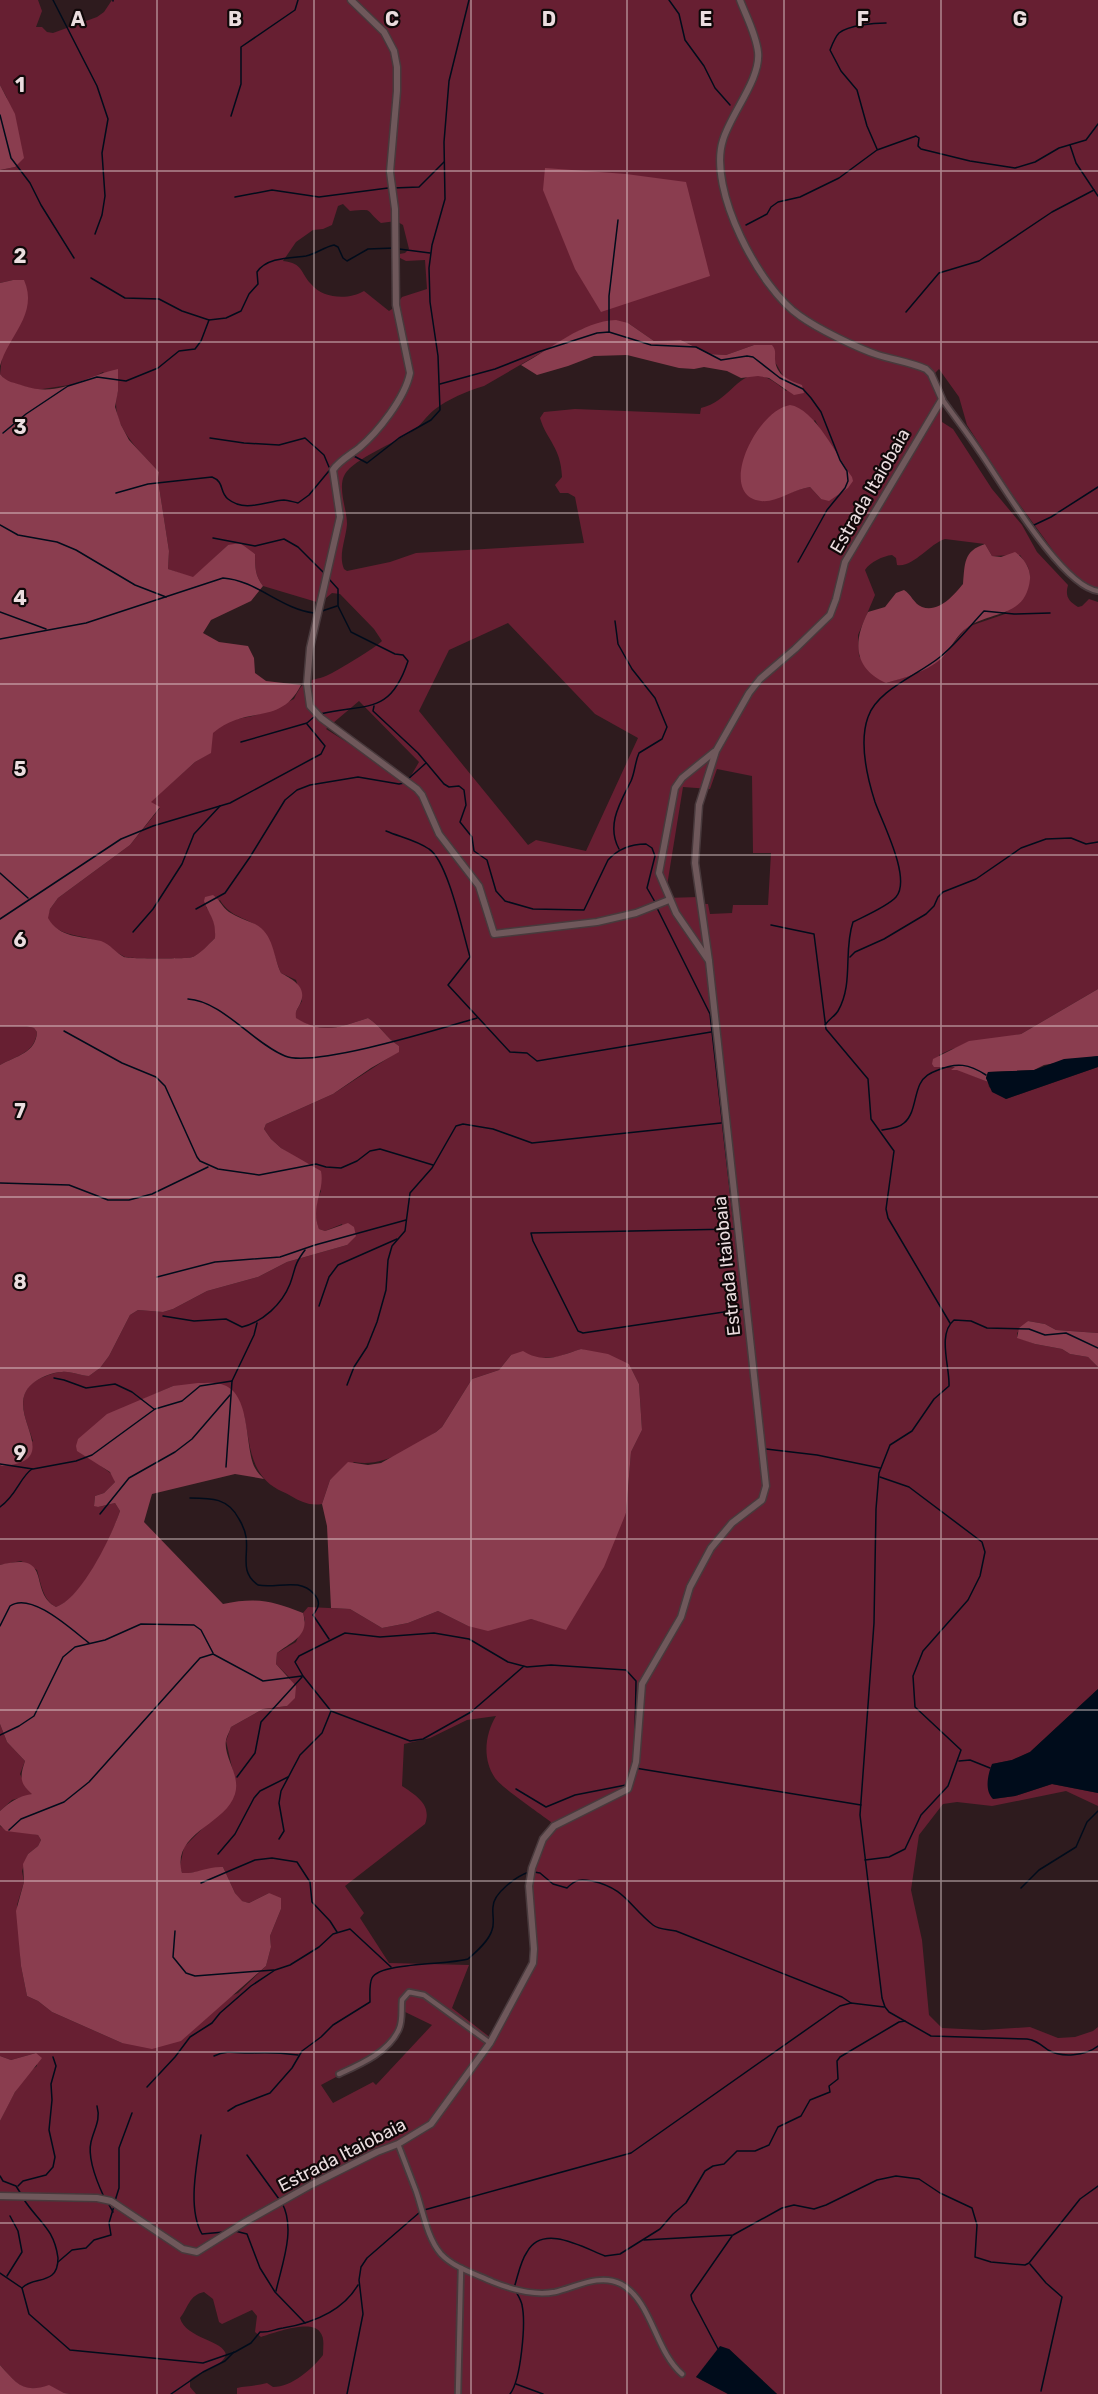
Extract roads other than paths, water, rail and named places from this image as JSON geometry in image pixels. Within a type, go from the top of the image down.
[{"type":"street","points":[[351,0],[384,32],[394,51],[397,67],[390,163],[395,221],[395,289],[398,319],[410,373],[408,382],[396,404],[366,441],[333,470],[340,517],[310,648],[307,692],[310,706],[321,718],[417,789],[439,834],[479,886],[494,934],[597,922],[636,913],[669,900]]},
{"type":"street","points":[[740,0],[756,43],[758,57],[753,76],[726,131],[719,155],[724,197],[736,227],[768,283],[794,311],[814,324],[875,354],[926,369],[931,374],[942,399],[1040,539],[1078,582],[1086,588],[1098,591]]},
{"type":"street","name":"Estrada Itaiobaia","points":[[0,2196],[97,2198],[111,2201],[183,2249],[196,2253],[310,2185],[398,2144],[431,2124],[490,2043],[534,1959],[530,1886],[532,1868],[543,1839],[554,1826],[628,1789],[636,1762],[642,1684],[681,1617],[693,1579],[711,1548],[732,1523],[762,1500],[765,1495],[765,1474],[709,961],[695,863],[694,846],[699,805],[716,751],[754,685],[830,615],[845,562],[942,399]]},
{"type":"street","points":[[709,961],[669,900],[661,881],[660,867],[669,826],[672,796],[677,783],[716,751]]},
{"type":"street","points":[[339,2074],[364,2063],[391,2041],[401,2023],[402,2000],[409,1992],[424,1995],[473,2033],[490,2043]]},
{"type":"street","points":[[398,2144],[435,2245],[443,2255],[461,2268],[508,2287],[533,2293],[562,2290],[594,2280],[620,2283],[629,2290],[648,2316],[661,2346],[676,2369],[682,2374]]},
{"type":"street","points":[[458,2394],[461,2268]]},
{"type":"water","points":[[1098,1056],[1098,1067],[1006,1099],[992,1092],[986,1078],[988,1072],[1034,1070],[1064,1059]]},
{"type":"water","points":[[1098,1689],[1098,1793],[1052,1784],[1015,1796],[993,1799],[988,1791],[988,1777],[992,1764],[1012,1760],[1030,1752]]},
{"type":"water","points":[[720,2346],[729,2349],[777,2394],[728,2394],[696,2377]]},
{"type":"waterway","points":[[53,0],[97,86],[108,119],[102,153],[105,196],[102,215],[95,234]]},
{"type":"waterway","points":[[231,116],[241,84],[241,47],[295,10],[298,0]]},
{"type":"waterway","points":[[352,455],[367,463],[399,438],[431,420],[440,410],[438,356],[430,302],[429,268],[432,245],[445,199],[444,142],[449,81],[469,0]]},
{"type":"waterway","points":[[669,0],[679,14],[685,40],[704,66],[715,88],[730,105]]},
{"type":"waterway","points":[[877,149],[867,126],[857,90],[841,71],[830,50],[836,37],[843,30],[862,25],[886,23]]},
{"type":"waterway","points":[[0,115],[11,158],[30,183],[74,258]]},
{"type":"waterway","points":[[746,225],[767,214],[778,202],[800,197],[839,178],[877,150],[916,136],[919,138],[918,146],[921,149],[970,161],[1015,168],[1035,162],[1059,148],[1086,140],[1098,124]]},
{"type":"waterway","points":[[1070,145],[1076,163],[1098,196]]},
{"type":"waterway","points":[[393,188],[419,187],[444,162]]},
{"type":"waterway","points":[[235,197],[272,190],[319,197],[388,188]]},
{"type":"waterway","points":[[906,312],[939,273],[979,261],[1052,212],[1094,190]]},
{"type":"waterway","points":[[609,332],[609,296],[618,220]]},
{"type":"waterway","points":[[91,278],[125,298],[159,299],[182,311],[209,320],[226,318],[241,311],[249,294],[258,284],[257,272],[267,263],[306,256],[334,245],[338,247],[347,261],[368,249],[394,248]]},
{"type":"waterway","points":[[399,249],[430,253]]},
{"type":"waterway","points":[[3,433],[26,414],[68,386],[97,377],[126,381],[158,368],[179,351],[195,349],[201,341],[209,320]]},
{"type":"waterway","points":[[440,384],[495,369],[597,333],[609,332],[651,345],[696,347],[721,360],[753,357],[780,378],[803,389],[811,398],[821,412],[840,460],[847,471],[848,481],[845,488],[827,510],[798,562]]},
{"type":"waterway","points":[[210,438],[279,445],[305,438],[324,455],[329,467]]},
{"type":"waterway","points":[[116,493],[148,484],[212,477],[219,482],[228,499],[241,505],[248,506],[284,500],[298,503],[309,495],[333,466]]},
{"type":"waterway","points":[[1032,526],[1051,517],[1098,487]]},
{"type":"waterway","points":[[0,525],[18,535],[57,542],[76,550],[135,585],[166,597]]},
{"type":"waterway","points":[[213,538],[255,546],[284,539],[298,547],[324,573]]},
{"type":"waterway","points":[[0,639],[86,623],[223,578],[246,584],[290,606],[314,613]]},
{"type":"waterway","points":[[320,714],[363,707],[384,699],[401,679],[408,661],[403,655],[395,654],[351,632],[338,606],[338,589],[329,579]]},
{"type":"waterway","points":[[322,611],[337,606]]},
{"type":"waterway","points":[[825,1025],[837,1013],[846,989],[850,933],[853,922],[888,904],[896,897],[900,889],[898,864],[875,802],[865,760],[865,727],[873,707],[889,691],[946,652],[984,611],[1014,614],[1050,613]]},
{"type":"waterway","points":[[0,612],[46,629]]},
{"type":"waterway","points":[[615,621],[618,644],[632,669],[655,698],[667,727],[662,739],[639,753],[632,778],[614,823],[615,840],[619,849]]},
{"type":"waterway","points":[[374,706],[373,711],[418,753],[444,784],[449,787],[459,786],[464,790],[466,805],[460,822],[472,837],[474,851],[487,860],[496,891],[505,901],[533,909],[584,910],[608,860],[625,848],[646,844],[652,848],[655,856],[647,888],[655,902]]},
{"type":"waterway","points":[[241,742],[307,723],[315,716]]},
{"type":"waterway","points":[[0,919],[121,839],[153,826],[230,803],[321,754],[325,746],[307,724]]},
{"type":"waterway","points":[[407,780],[426,763]]},
{"type":"waterway","points":[[196,909],[225,893],[285,800],[297,790],[310,785],[358,777],[404,783]]},
{"type":"waterway","points":[[133,932],[153,909],[182,864],[194,834],[220,806]]},
{"type":"waterway","points":[[386,831],[424,846],[436,856],[454,899],[470,957],[448,985],[510,1052],[527,1053],[537,1061],[711,1032]]},
{"type":"waterway","points":[[850,957],[855,952],[884,939],[926,914],[943,892],[976,879],[1021,848],[1046,839],[1071,838],[1086,844],[1098,842]]},
{"type":"waterway","points":[[0,873],[28,898]]},
{"type":"waterway","points":[[656,906],[710,1014],[734,1223]]},
{"type":"waterway","points":[[771,925],[814,934],[826,1029],[868,1079],[871,1119],[894,1151],[886,1209],[888,1218],[950,1323]]},
{"type":"waterway","points":[[188,999],[201,1001],[225,1014],[273,1050],[285,1056],[300,1058],[349,1052],[409,1038],[477,1018]]},
{"type":"waterway","points":[[64,1031],[122,1063],[156,1077],[165,1086],[197,1157],[200,1161],[218,1169],[259,1175],[316,1164],[341,1168],[357,1161],[370,1151],[380,1149],[433,1165]]},
{"type":"waterway","points":[[882,1130],[899,1126],[908,1119],[920,1084],[930,1074],[945,1067],[957,1065],[974,1068],[986,1075]]},
{"type":"waterway","points":[[347,1385],[377,1322],[386,1290],[388,1260],[392,1246],[405,1231],[410,1193],[432,1168],[456,1126],[463,1124],[493,1129],[532,1143],[721,1123]]},
{"type":"waterway","points":[[0,1183],[69,1185],[108,1200],[129,1200],[152,1194],[208,1167]]},
{"type":"waterway","points":[[157,1277],[215,1262],[280,1257],[406,1220]]},
{"type":"waterway","points":[[734,1229],[531,1233],[578,1331],[583,1333],[744,1309]]},
{"type":"waterway","points":[[319,1306],[329,1277],[338,1265],[397,1239]]},
{"type":"waterway","points":[[163,1316],[194,1321],[226,1319],[242,1327],[250,1325],[277,1305],[287,1291],[305,1250]]},
{"type":"waterway","points":[[1098,1348],[1066,1333],[1045,1335],[1029,1329],[987,1328],[971,1321],[954,1320],[949,1326],[945,1342],[949,1386],[934,1399],[912,1431],[890,1445],[879,1473],[874,1623],[860,1815],[882,1998],[889,2012],[931,2036],[1027,2039],[1054,2053],[1067,2055],[1087,2052],[1098,2046]]},
{"type":"waterway","points":[[226,1467],[232,1381],[254,1335],[257,1323]]},
{"type":"waterway","points":[[54,1378],[86,1388],[115,1384],[132,1392],[154,1409]]},
{"type":"waterway","points":[[0,1464],[33,1469],[76,1461],[92,1455],[155,1409],[182,1401],[200,1386],[232,1381]]},
{"type":"waterway","points":[[100,1514],[129,1478],[175,1452],[192,1439],[230,1395]]},
{"type":"waterway","points":[[766,1449],[817,1455],[880,1468]]},
{"type":"waterway","points":[[0,1507],[32,1469]]},
{"type":"waterway","points":[[865,1860],[889,1857],[905,1849],[921,1815],[948,1786],[961,1750],[915,1707],[913,1676],[923,1651],[968,1600],[980,1576],[985,1552],[982,1542],[909,1487],[880,1477]]},
{"type":"waterway","points":[[190,1498],[219,1501],[235,1512],[245,1532],[246,1563],[252,1580],[258,1585],[295,1585],[308,1589],[318,1602],[313,1615],[329,1639]]},
{"type":"waterway","points":[[0,1626],[10,1606],[19,1603],[29,1604],[51,1614],[89,1643]]},
{"type":"waterway","points":[[0,1735],[34,1716],[63,1657],[75,1647],[105,1640],[141,1624],[194,1625],[201,1630],[213,1653]]},
{"type":"waterway","points":[[524,1666],[471,1712],[423,1739],[410,1741],[331,1711],[303,1676],[295,1662],[299,1656],[345,1633],[380,1637],[434,1633],[469,1639],[508,1662],[527,1667],[551,1665],[626,1670],[636,1681],[635,1737]]},
{"type":"waterway","points":[[9,1830],[21,1819],[64,1802],[89,1782],[200,1658],[213,1654],[263,1681],[302,1676]]},
{"type":"waterway","points":[[237,1777],[255,1753],[261,1722],[302,1677]]},
{"type":"waterway","points":[[279,1839],[284,1831],[279,1803],[281,1791],[300,1755],[322,1733],[331,1711]]},
{"type":"waterway","points":[[959,1761],[970,1760],[990,1768]]},
{"type":"waterway","points":[[635,1768],[861,1805]]},
{"type":"waterway","points":[[218,1854],[235,1834],[260,1791],[288,1777]]},
{"type":"waterway","points":[[516,1789],[546,1807],[575,1795],[626,1785]]},
{"type":"waterway","points":[[1021,1888],[1039,1870],[1076,1847],[1087,1822],[1098,1811]]},
{"type":"waterway","points":[[201,1883],[255,1860],[272,1858],[297,1862],[310,1882],[312,1902],[337,1932]]},
{"type":"waterway","points":[[228,2111],[270,2093],[292,2068],[302,2051],[333,2025],[370,2002],[371,1980],[378,1973],[388,1969],[468,1959],[482,1946],[490,1934],[493,1925],[493,1907],[497,1896],[512,1881],[529,1872]]},
{"type":"waterway","points":[[534,1872],[540,1873],[553,1884],[567,1888],[581,1880],[603,1884],[626,1898],[655,1927],[676,1931],[842,1997],[851,2003]]},
{"type":"waterway","points":[[147,2087],[190,2037],[212,2023],[251,1986],[275,1970],[290,1965],[319,1947],[333,1934],[350,1929],[391,1967]]},
{"type":"waterway","points":[[175,1931],[173,1957],[186,1973],[195,1976],[274,1970]]},
{"type":"waterway","points":[[424,2210],[631,2153],[840,2006],[851,2003],[884,2007]]},
{"type":"waterway","points":[[510,2394],[520,2364],[523,2325],[521,2303],[514,2288],[523,2260],[534,2244],[543,2239],[553,2238],[605,2256],[620,2254],[660,2229],[686,2203],[705,2171],[713,2166],[724,2164],[737,2151],[755,2151],[769,2145],[778,2127],[801,2116],[810,2100],[830,2092],[829,2086],[838,2079],[837,2061],[840,2057],[899,2022],[905,2021]]},
{"type":"waterway","points":[[214,2056],[229,2052],[298,2055]]},
{"type":"waterway","points":[[18,2186],[23,2181],[46,2175],[53,2167],[55,2157],[49,2130],[51,2084],[56,2066],[53,2057]]},
{"type":"waterway","points":[[97,2106],[98,2120],[91,2142],[90,2156],[104,2197]]},
{"type":"waterway","points":[[115,2201],[119,2188],[119,2148],[132,2113]]},
{"type":"waterway","points":[[201,2135],[194,2186],[197,2223],[202,2234],[224,2232]]},
{"type":"waterway","points":[[247,2155],[279,2199]]},
{"type":"waterway","points":[[0,2176],[3,2181],[16,2186],[21,2194]]},
{"type":"waterway","points":[[644,2240],[733,2235],[782,2208],[794,2205],[814,2209],[877,2180],[896,2176],[919,2179],[940,2193],[972,2208],[977,2225],[975,2257],[991,2262],[1025,2265],[1080,2199],[1098,2186]]},
{"type":"waterway","points":[[22,2288],[29,2283],[52,2275],[57,2267],[58,2258],[49,2231],[23,2198]]},
{"type":"waterway","points":[[108,2203],[113,2212]]},
{"type":"waterway","points":[[276,2291],[288,2235],[286,2213],[282,2203]]},
{"type":"waterway","points":[[58,2262],[72,2250],[86,2248],[94,2240],[111,2235],[109,2223],[114,2206]]},
{"type":"waterway","points":[[347,2394],[363,2314],[359,2280],[361,2267],[367,2258],[420,2212]]},
{"type":"waterway","points":[[7,2276],[22,2252],[18,2231],[10,2216]]},
{"type":"waterway","points":[[235,2231],[247,2234],[260,2268],[275,2292],[305,2323]]},
{"type":"waterway","points":[[718,2349],[691,2295],[732,2236]]},
{"type":"waterway","points":[[1030,2264],[1062,2297],[1041,2391]]},
{"type":"waterway","points":[[0,2273],[22,2288],[29,2314],[70,2350],[203,2363],[235,2352],[251,2343],[260,2332],[305,2323],[326,2315],[344,2302],[358,2285]]},
{"type":"waterway","points":[[171,2394],[203,2372],[225,2361],[234,2352]]},
{"type":"waterway","points":[[516,2384],[543,2394]]}]
